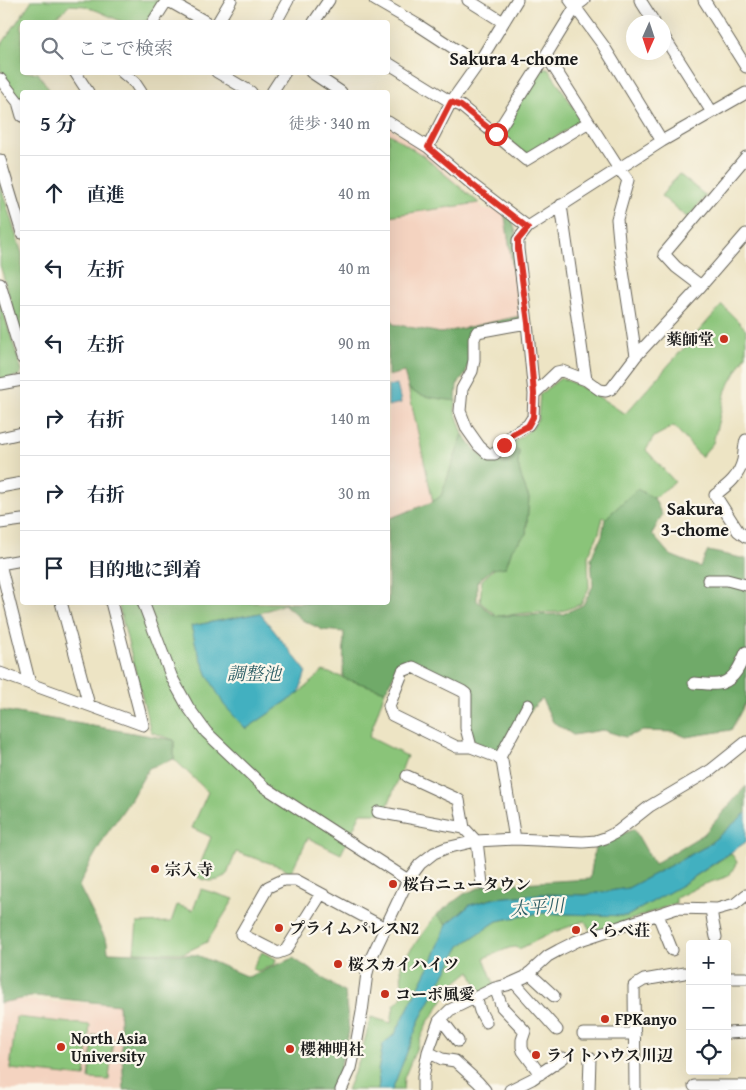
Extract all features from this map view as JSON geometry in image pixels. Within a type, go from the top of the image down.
[{"type":"street","points":[[154,20],[167,0],[202,20]]},
{"type":"street","points":[[219,20],[231,0]]},
{"type":"street","points":[[277,20],[288,0]]},
{"type":"street","points":[[318,20],[329,0]]},
{"type":"street","points":[[375,0],[478,64]]},
{"type":"street","points":[[468,0],[503,22]]},
{"type":"street","points":[[428,147],[451,102],[478,64],[517,0]]},
{"type":"street","points":[[640,0],[650,15]]},
{"type":"street","points":[[704,0],[746,68]]},
{"type":"street","points":[[496,134],[577,2],[662,140]]},
{"type":"street","points":[[671,48],[712,112]]},
{"type":"street","points":[[546,55],[588,122],[628,180],[617,219],[636,356]]},
{"type":"street","points":[[390,64],[451,102],[461,106],[526,160],[588,122]]},
{"type":"street","points":[[76,75],[87,90]]},
{"type":"street","points":[[126,75],[140,90]]},
{"type":"street","points":[[222,75],[248,90]]},
{"type":"street","points":[[273,90],[283,75]]},
{"type":"street","points":[[314,75],[335,90]]},
{"type":"street","points":[[0,79],[18,102],[20,109]]},
{"type":"street","points":[[528,323],[477,332],[474,339],[472,371],[462,389],[460,411],[472,437],[488,454],[495,454],[513,434],[528,426],[533,417],[534,394],[528,323],[518,240],[528,228],[561,205],[662,140],[746,93]]},
{"type":"street","points":[[390,123],[428,147],[528,228]]},
{"type":"street","points":[[701,286],[676,267],[664,254],[746,157]]},
{"type":"street","points":[[0,160],[2,176],[20,227]]},
{"type":"street","points":[[561,205],[586,380]]},
{"type":"street","points":[[534,394],[558,372],[562,371],[586,380],[600,390],[606,391],[611,389],[636,356],[746,234]]},
{"type":"street","points":[[0,284],[20,351]]},
{"type":"street","points":[[0,384],[20,380]]},
{"type":"street","points":[[0,438],[20,433]]},
{"type":"street","points":[[746,440],[739,472],[732,482],[715,495],[738,531],[746,537]]},
{"type":"street","points":[[0,487],[20,483]]},
{"type":"street","points":[[0,523],[20,520]]},
{"type":"street","points":[[20,560],[0,564],[30,684]]},
{"type":"street","points":[[708,580],[726,580],[746,585]]},
{"type":"street","points":[[62,605],[89,706]]},
{"type":"street","points":[[0,673],[143,725],[112,605]]},
{"type":"street","points":[[144,605],[172,678],[188,707],[206,732],[263,786],[408,880]]},
{"type":"street","points":[[694,683],[720,684],[725,682],[734,675],[746,652]]},
{"type":"street","points":[[471,747],[466,728],[466,694],[413,667],[403,670],[389,706],[392,715],[456,747],[471,747],[502,761],[515,839]]},
{"type":"street","points":[[499,759],[528,705]]},
{"type":"street","points":[[341,1090],[351,1068],[362,1012],[366,973],[371,958],[408,880],[420,864],[434,853],[446,848],[476,841],[515,839],[582,842],[605,838],[617,832],[650,806],[711,770],[746,742]]},
{"type":"street","points":[[406,776],[459,800],[464,828],[476,841],[482,884]]},
{"type":"street","points":[[378,812],[464,828]]},
{"type":"street","points":[[321,894],[286,950],[278,953],[241,934],[268,886],[283,880],[296,880],[385,928]]},
{"type":"street","points":[[423,1090],[423,1077],[428,1052],[439,1021],[450,1010],[494,988],[525,977],[548,956],[577,942],[677,908],[718,909],[745,901]]},
{"type":"street","points":[[711,909],[716,937]]},
{"type":"street","points":[[658,915],[672,950]]},
{"type":"street","points":[[530,973],[554,996]]},
{"type":"street","points":[[635,1090],[634,986],[644,980],[684,973]]},
{"type":"street","points":[[731,978],[746,978]]},
{"type":"street","points":[[514,982],[557,1030]]},
{"type":"street","points":[[494,988],[502,1007],[524,1031],[523,1051],[540,1074]]},
{"type":"street","points":[[476,997],[486,1022]]},
{"type":"street","points":[[441,1019],[458,1041]]},
{"type":"street","points":[[731,1033],[746,1032]]},
{"type":"street","points":[[583,1034],[634,1034]]},
{"type":"street","points":[[428,1052],[442,1060],[455,1061],[485,1090]]},
{"type":"street","points":[[510,1090],[532,1079],[563,1058]]},
{"type":"street","points":[[589,1090],[590,1058]]},
{"type":"street","points":[[694,1086],[746,1086]]},
{"type":"shaded area","points":[[390,128],[426,152],[484,209],[504,211],[521,316],[441,333],[393,324],[390,315]]},
{"type":"shaded area","points":[[405,372],[433,502],[390,518],[390,376]]},
{"type":"shaded area","name":"North Asia University","points":[[0,999],[120,1005],[123,1090],[0,1090]]},
{"type":"green space","points":[[32,0],[159,0],[148,20],[118,20],[84,6],[70,5],[52,20],[20,20],[20,75],[39,75],[50,90],[20,90],[20,100],[0,69],[0,47]]},
{"type":"green space","points":[[541,68],[548,68],[579,116],[577,123],[531,153],[523,152],[506,139],[504,129]]},
{"type":"green space","points":[[390,134],[422,155],[479,203],[390,216]]},
{"type":"green space","points":[[679,174],[706,196],[688,218],[661,196]]},
{"type":"green space","points":[[0,184],[20,248],[20,333],[0,265]]},
{"type":"green space","points":[[504,211],[511,215],[518,240],[527,323],[467,332],[469,362],[465,375],[457,385],[456,401],[417,394],[408,386],[404,372],[390,376],[390,315],[393,324],[441,333],[520,316]]},
{"type":"green space","points":[[0,302],[20,365],[20,374],[18,376],[0,380]]},
{"type":"green space","points":[[722,305],[746,329],[746,355],[726,390],[713,443],[701,457],[674,426],[654,437],[646,450],[675,482],[654,498],[637,490],[605,519],[603,517],[599,533],[588,556],[589,588],[581,604],[560,612],[497,616],[480,602],[482,580],[495,568],[506,567],[512,549],[526,534],[529,498],[518,465],[519,450],[509,449],[532,428],[538,419],[540,394],[561,378],[602,399],[625,414]]},
{"type":"green space","points":[[408,387],[412,391],[456,401],[455,411],[463,434],[441,496],[433,502]]},
{"type":"green space","points":[[463,434],[487,461],[497,458],[509,449],[519,450],[518,465],[529,498],[526,534],[512,549],[506,567],[492,569],[477,582],[477,601],[495,616],[563,614],[583,605],[593,586],[591,558],[602,536],[605,519],[637,489],[654,498],[662,515],[652,534],[670,555],[700,567],[708,551],[746,559],[746,702],[731,730],[686,737],[674,732],[643,731],[625,737],[603,730],[573,735],[553,722],[542,699],[523,718],[504,754],[480,747],[469,734],[468,690],[418,665],[396,671],[385,691],[343,678],[344,632],[323,630],[302,620],[285,605],[390,605],[390,518],[432,502],[441,496]]},
{"type":"green space","points":[[119,605],[281,605],[260,613],[191,626],[197,649],[208,676],[246,729],[299,693],[323,671],[385,691],[369,737],[407,756],[385,813],[361,813],[341,854],[308,838],[290,874],[282,867],[236,852],[226,877],[210,881],[199,878],[196,875],[211,837],[192,828],[208,792],[174,759],[174,740],[151,732]]},
{"type":"green space","points":[[0,710],[174,740],[174,759],[149,768],[129,802],[106,835],[79,886],[107,942],[108,952],[197,955],[248,977],[293,958],[345,993],[349,1030],[335,1090],[124,1090],[119,1005],[36,996],[0,1003]]},
{"type":"green space","points":[[746,786],[746,813],[707,846],[628,888],[585,895],[541,894],[496,898],[470,905],[447,924],[436,915],[464,894],[486,885],[590,879],[595,846],[634,829],[654,864],[704,834]]},
{"type":"green space","points":[[731,853],[737,862],[729,876],[702,885],[676,898],[676,903],[592,934],[585,921],[554,932],[519,949],[515,947],[509,948],[484,958],[495,986],[480,992],[470,971],[454,984],[427,1023],[404,1078],[403,1090],[392,1090],[420,1019],[460,946],[497,921],[539,913],[627,916],[682,885]]},
{"type":"green space","points":[[201,889],[234,899],[207,942],[184,953],[134,952],[137,923],[171,922],[177,905],[193,910]]},
{"type":"green space","points":[[436,915],[447,924],[432,961],[395,1034],[383,1044],[378,1071],[378,1090],[347,1090],[360,1058],[371,1017],[391,1023],[394,1005],[402,998],[401,963]]},
{"type":"green space","points":[[262,952],[276,959],[275,964],[258,971],[252,969]]},
{"type":"green space","points":[[16,1017],[90,1025],[85,1077],[10,1069]]},
{"type":"green space","points":[[93,1035],[113,1038],[109,1080],[89,1079]]},
{"type":"water","points":[[397,384],[401,403],[390,406],[390,386]]},
{"type":"water","name":"調整池","points":[[260,613],[306,671],[299,693],[246,729],[224,705],[208,676],[197,649],[191,626]]},
{"type":"water","name":"太平川","points":[[746,813],[746,842],[682,885],[627,916],[539,913],[497,921],[460,946],[420,1019],[392,1090],[378,1090],[378,1071],[383,1044],[395,1034],[432,961],[447,924],[470,905],[496,898],[541,894],[585,895],[628,888],[707,846]]},
{"type":"place","name":"薬師堂","points":[[724,339]]},
{"type":"place","name":"宗入寺","points":[[155,869]]},
{"type":"place","name":"桜台ニュータウン","points":[[393,884]]},
{"type":"place","name":"プライムパレスN2","points":[[279,928]]},
{"type":"place","name":"くらべ荘","points":[[576,930]]},
{"type":"place","name":"桜スカイハイツ","points":[[338,964]]},
{"type":"place","name":"コーポ風愛","points":[[385,994]]},
{"type":"place","name":"FPKanyo","points":[[605,1019]]},
{"type":"place","name":"North Asia University","points":[[61,1047]]},
{"type":"place","name":"櫻神明社","points":[[290,1049]]},
{"type":"place","name":"ライトハウス川辺","points":[[536,1055]]},
{"type":"district","name":"Sakura 4-chome","points":[[514,58]]},
{"type":"district","name":"Sakura 3-chome","points":[[695,518]]},
{"type":"route","points":[[496,134],[461,106],[451,102],[428,147],[528,228],[518,240],[518,249],[528,323],[534,394],[533,417],[528,426],[513,434],[504,445]]}]
